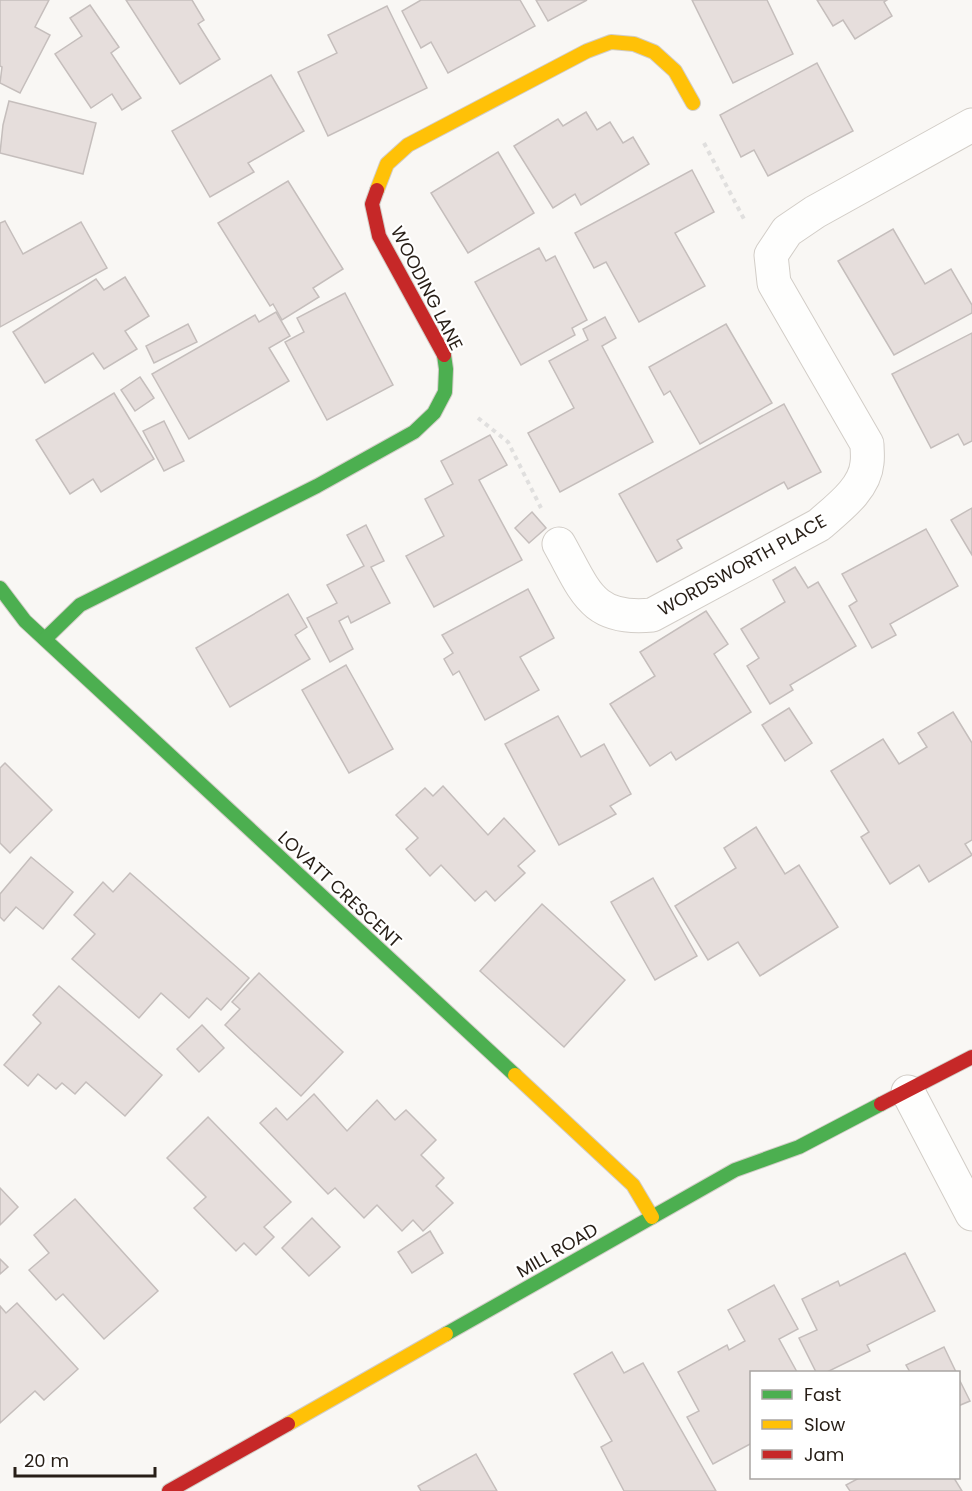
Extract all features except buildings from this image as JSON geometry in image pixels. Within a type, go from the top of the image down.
[{"type":"street","name":"WOODING LANE","points":[[445,392],[446,369],[443,351],[379,236],[372,204],[387,164],[408,146],[587,51],[611,42],[634,44],[654,52],[675,71],[693,103]]},
{"type":"street","points":[[771,255],[787,231],[815,212],[966,129]]},
{"type":"street","name":"WORDSWORTH PLACE","points":[[559,544],[590,598],[607,611],[631,617],[652,615],[819,525],[858,487],[867,465],[867,444],[774,283],[771,255]]},
{"type":"street","points":[[45,639],[80,605],[317,486],[414,432],[434,413],[445,392]]},
{"type":"street","name":"LOVATT CRESCENT","points":[[0,588],[25,621],[633,1185],[652,1217]]},
{"type":"street","name":"MILL ROAD","points":[[169,1491],[735,1170],[799,1147],[972,1057]]},
{"type":"street","points":[[908,1092],[972,1215]]},
{"type":"path","points":[[693,103],[692,118],[749,228],[771,255]]},
{"type":"path","points":[[445,392],[508,442],[559,544]]},
{"type":"traffic: fast","points":[[45,639],[80,605],[317,486],[414,432],[434,413],[445,392],[444,355]]},
{"type":"traffic: fast","points":[[0,588],[25,621],[515,1075]]},
{"type":"traffic: fast","points":[[446,1334],[735,1170],[799,1147],[881,1104]]},
{"type":"traffic: slow","points":[[377,190],[387,164],[408,145],[587,51],[611,42],[634,44],[654,52],[675,71],[693,103]]},
{"type":"traffic: slow","points":[[515,1075],[633,1185],[652,1217]]},
{"type":"traffic: slow","points":[[288,1424],[446,1334]]},
{"type":"traffic: jam","points":[[377,190],[372,204],[379,236],[444,355]]},
{"type":"traffic: jam","points":[[881,1104],[972,1057]]},
{"type":"traffic: jam","points":[[169,1491],[288,1424]]}]
